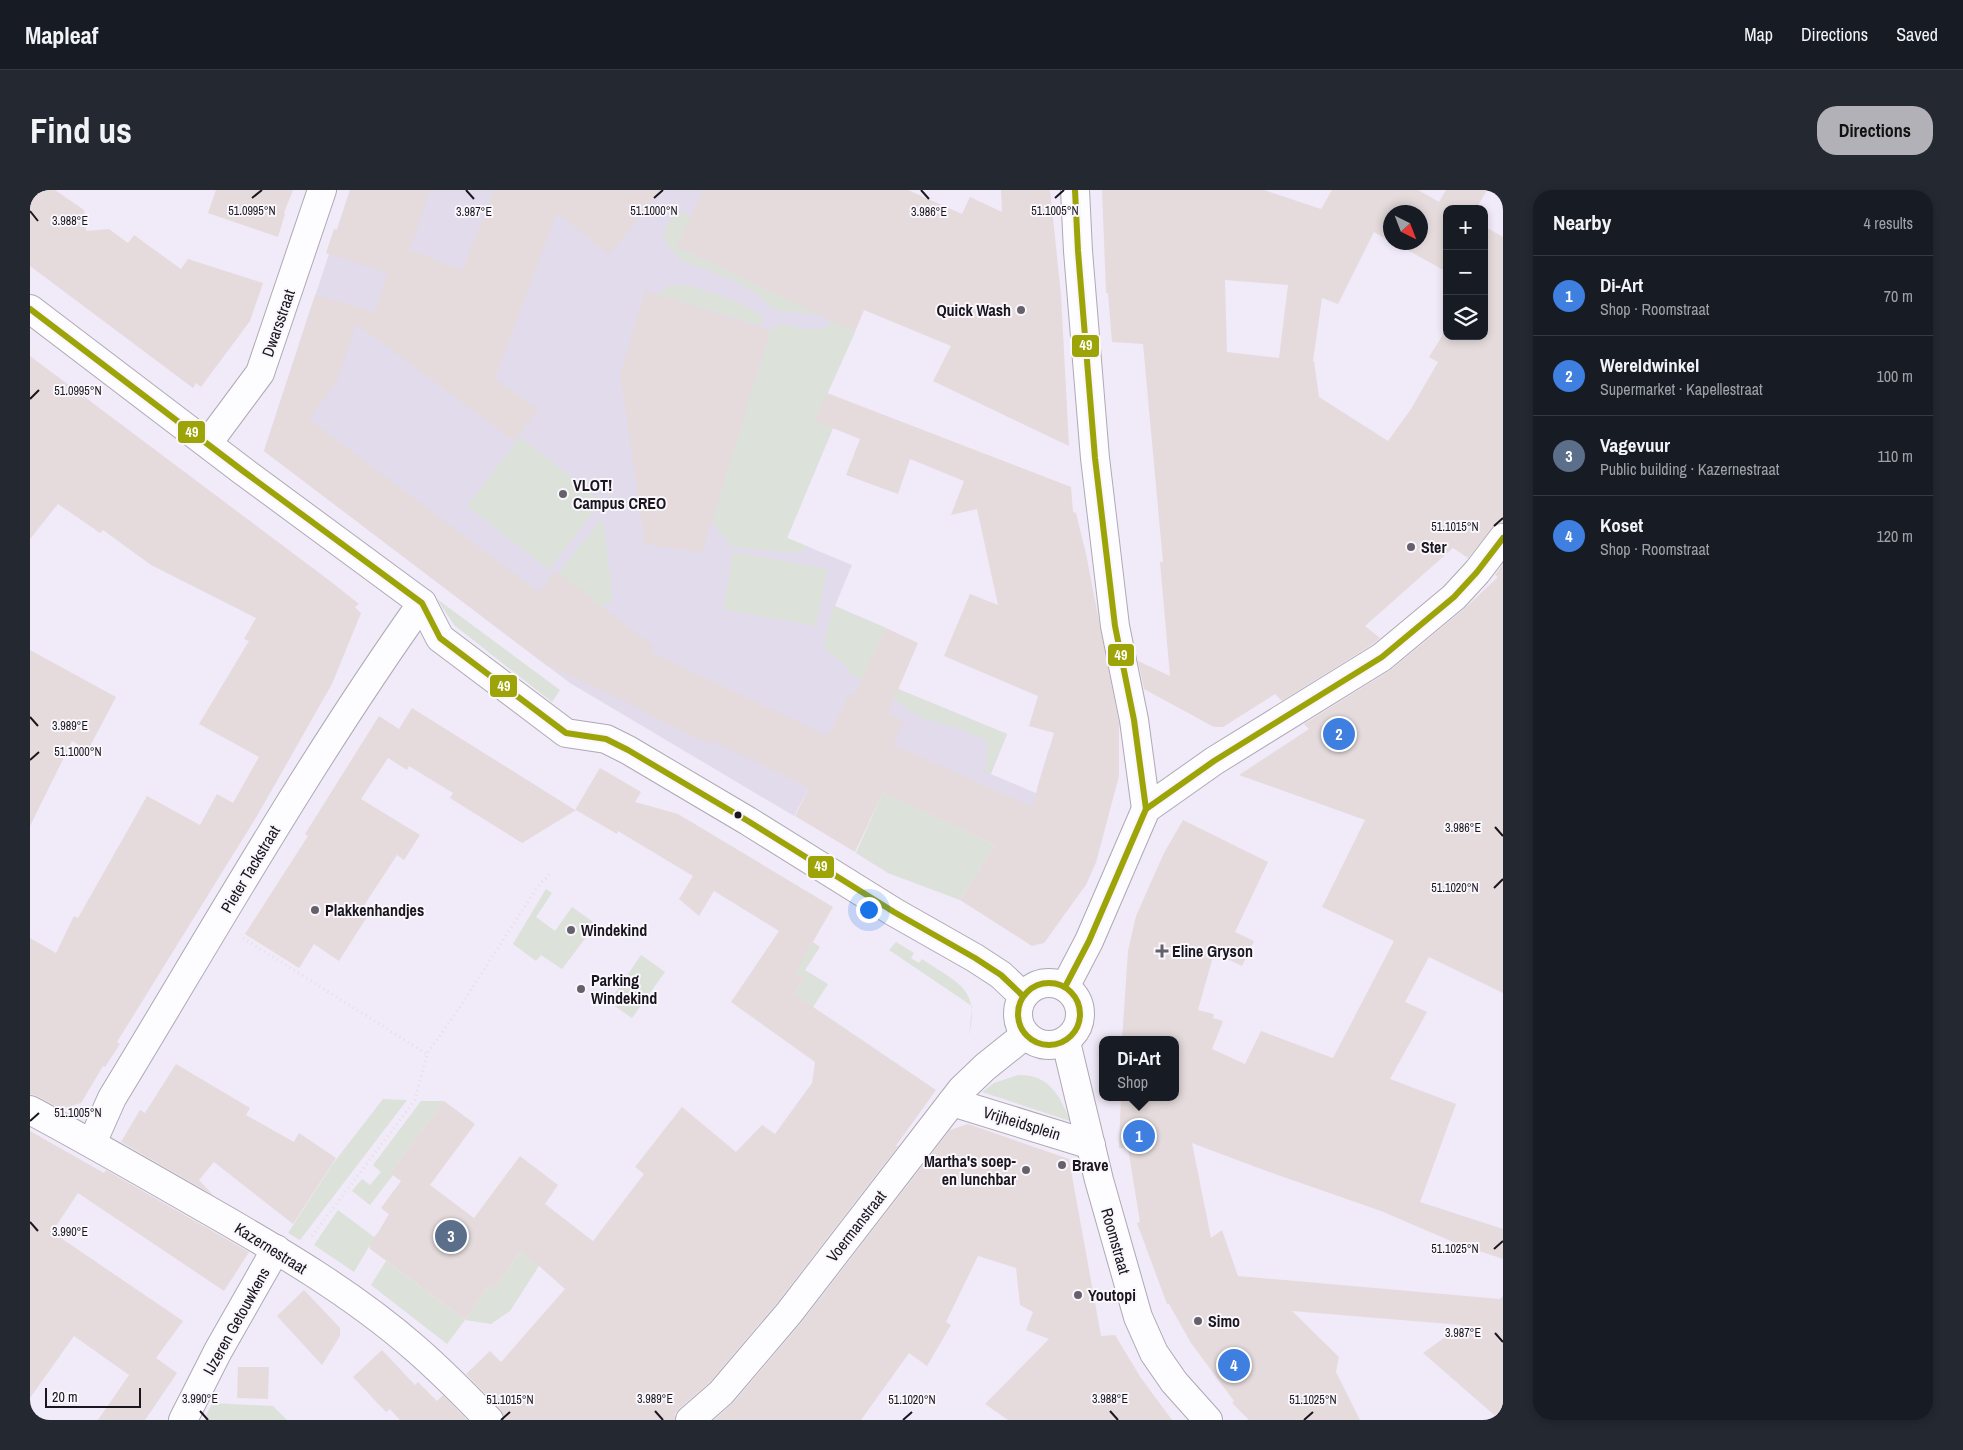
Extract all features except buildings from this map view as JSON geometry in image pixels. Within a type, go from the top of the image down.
[{"type":"street","name":"Dwarsstraat","points":[[208,443],[260,373],[322,190]]},
{"type":"street","points":[[1065,987],[1089,941],[1146,809],[1134,720],[1115,626],[1095,458],[1078,251],[1075,190]]},
{"type":"street","points":[[30,309],[422,603],[440,638],[566,733],[606,739],[628,750],[748,821],[894,912],[974,958],[1001,975],[1023,996]]},
{"type":"street","points":[[1146,809],[1214,761],[1382,657],[1454,597],[1477,572],[1503,538]]},
{"type":"street","name":"Pieter Tackstraat","points":[[92,1143],[112,1098],[292,797],[387,651],[422,603]]},
{"type":"street","points":[[1047,983],[1056,983],[1065,987],[1078,1000],[1081,1019],[1078,1028],[1066,1042],[1051,1046],[1044,1046],[1030,1040],[1025,1035],[1018,1020],[1018,1012],[1023,996],[1030,989],[1047,983]]},
{"type":"street","name":"Voermanstraat","points":[[698,1418],[789,1314],[952,1102],[985,1067],[1025,1035]]},
{"type":"street","name":"Roomstraat","points":[[1066,1042],[1091,1145],[1138,1317],[1154,1352],[1174,1382],[1208,1420]]},
{"type":"street","name":"Vrijheidsplein","points":[[952,1102],[1091,1145]]},
{"type":"street","name":"Kazernestraat","points":[[30,1110],[92,1143],[285,1255],[354,1301],[415,1348],[447,1377],[489,1420]]},
{"type":"street","name":"IJzeren Getouwkens","points":[[183,1420],[218,1351],[285,1255]]},
{"type":"path","points":[[285,1255],[415,1100],[427,1054],[458,1010],[538,886],[552,872]]},
{"type":"path","points":[[218,922],[427,1054]]},
{"type":"shaded area","name":"VLOT! Campus CREO","points":[[350,190],[825,190],[781,295],[855,332],[815,421],[833,428],[787,538],[852,565],[835,606],[886,628],[864,675],[1007,734],[991,774],[1038,794],[1040,790],[1037,788],[1049,749],[1119,767],[1096,862],[1085,887],[883,792],[809,788],[794,816],[570,683],[264,451]]},
{"type":"shaded area","points":[[675,211],[691,216],[677,248],[782,294],[820,315],[780,311],[771,307],[756,293],[739,283],[684,262],[669,248],[663,235]]},
{"type":"shaded area","points":[[686,285],[717,294],[745,306],[763,317],[761,326],[657,294],[669,286]]},
{"type":"shaded area","points":[[831,320],[855,332],[815,421],[833,428],[787,538],[809,547],[795,553],[732,547],[712,521],[771,329],[781,324],[806,329],[827,328]]},
{"type":"shaded area","points":[[520,437],[602,501],[549,570],[467,506]]},
{"type":"shaded area","points":[[603,520],[612,601],[602,607],[558,573],[600,521]]},
{"type":"shaded area","points":[[733,552],[827,569],[816,626],[723,609]]},
{"type":"shaded area","points":[[437,599],[560,690],[552,702],[454,625]]},
{"type":"shaded area","points":[[834,606],[886,628],[864,675],[1007,734],[990,774],[985,772],[988,745],[985,740],[960,729],[919,717],[886,694],[849,673],[843,663],[825,649],[824,640]]},
{"type":"shaded area","points":[[883,792],[995,845],[960,900],[888,873],[856,853]]},
{"type":"shaded area","points":[[546,889],[552,893],[536,917],[555,931],[572,907],[596,924],[562,969],[541,955],[536,961],[513,944]]},
{"type":"shaded area","points":[[813,942],[820,947],[805,970],[828,984],[813,1007],[794,994],[804,978],[793,972]]},
{"type":"shaded area","points":[[896,942],[914,953],[911,958],[919,963],[922,959],[956,981],[968,997],[971,1005],[889,950]]},
{"type":"shaded area","points":[[641,955],[665,972],[632,1018],[609,1002]]},
{"type":"shaded area","points":[[971,1011],[972,1020],[969,1036]]},
{"type":"shaded area","points":[[1018,1075],[1037,1078],[1052,1088],[1062,1103],[1070,1121],[982,1092],[994,1083]]},
{"type":"shaded area","points":[[383,1099],[407,1100],[300,1240],[288,1233],[332,1165]]},
{"type":"shaded area","points":[[421,1101],[444,1101],[390,1173],[393,1175],[370,1205],[352,1191],[362,1179],[370,1185],[381,1172],[373,1165]]},
{"type":"shaded area","points":[[338,1210],[374,1237],[381,1229],[354,1272],[314,1245]]},
{"type":"shaded area","points":[[528,1240],[546,1255],[510,1311],[491,1324],[465,1320],[489,1285],[494,1289]]},
{"type":"shaded area","points":[[386,1261],[465,1320],[447,1344],[371,1285]]},
{"type":"shaded area","points":[[212,1403],[273,1406],[287,1420],[204,1420]]},
{"type":"transit line","name":"49","points":[[1075,190],[1078,251],[1095,458],[1115,626],[1134,720],[1146,809]]},
{"type":"transit line","name":"49","points":[[30,309],[243,471],[422,603],[440,638],[566,733],[606,739],[628,750],[748,821],[894,912],[975,958],[1001,975],[1023,996]]},
{"type":"transit line","name":"49","points":[[1146,809],[1214,761],[1382,657],[1454,597],[1477,572],[1503,538]]},
{"type":"transit line","name":"49","points":[[1065,987],[1089,941],[1146,809]]},
{"type":"transit line","name":"49","points":[[1043,983],[1055,983],[1071,992],[1078,1002],[1080,1014],[1078,1026],[1071,1036],[1055,1045],[1043,1045],[1032,1040],[1023,1031],[1018,1020],[1018,1008],[1023,997],[1032,988],[1043,983]]},
{"type":"place","name":"Quick Wash","points":[[1021,310]]},
{"type":"place","name":"VLOT! Campus CREO","points":[[563,494]]},
{"type":"place","name":"Ster","points":[[1411,547]]},
{"type":"place","name":"Wereldwinkel","points":[[1339,734]]},
{"type":"place","name":"Plakkenhandjes","points":[[315,910]]},
{"type":"place","name":"Windekind","points":[[571,930]]},
{"type":"place","name":"Eline Gryson","points":[[1162,951]]},
{"type":"place","name":"Parking Windekind","points":[[581,989]]},
{"type":"place","name":"Di-Art","points":[[1139,1136]]},
{"type":"place","name":"Brave","points":[[1062,1165]]},
{"type":"place","name":"Martha's soep- en lunchbar","points":[[1026,1170]]},
{"type":"place","name":"Vagevuur","points":[[451,1236]]},
{"type":"place","name":"Youtopi","points":[[1078,1295]]},
{"type":"place","name":"Simo","points":[[1198,1321]]},
{"type":"place","name":"Koset","points":[[1234,1365]]}]
